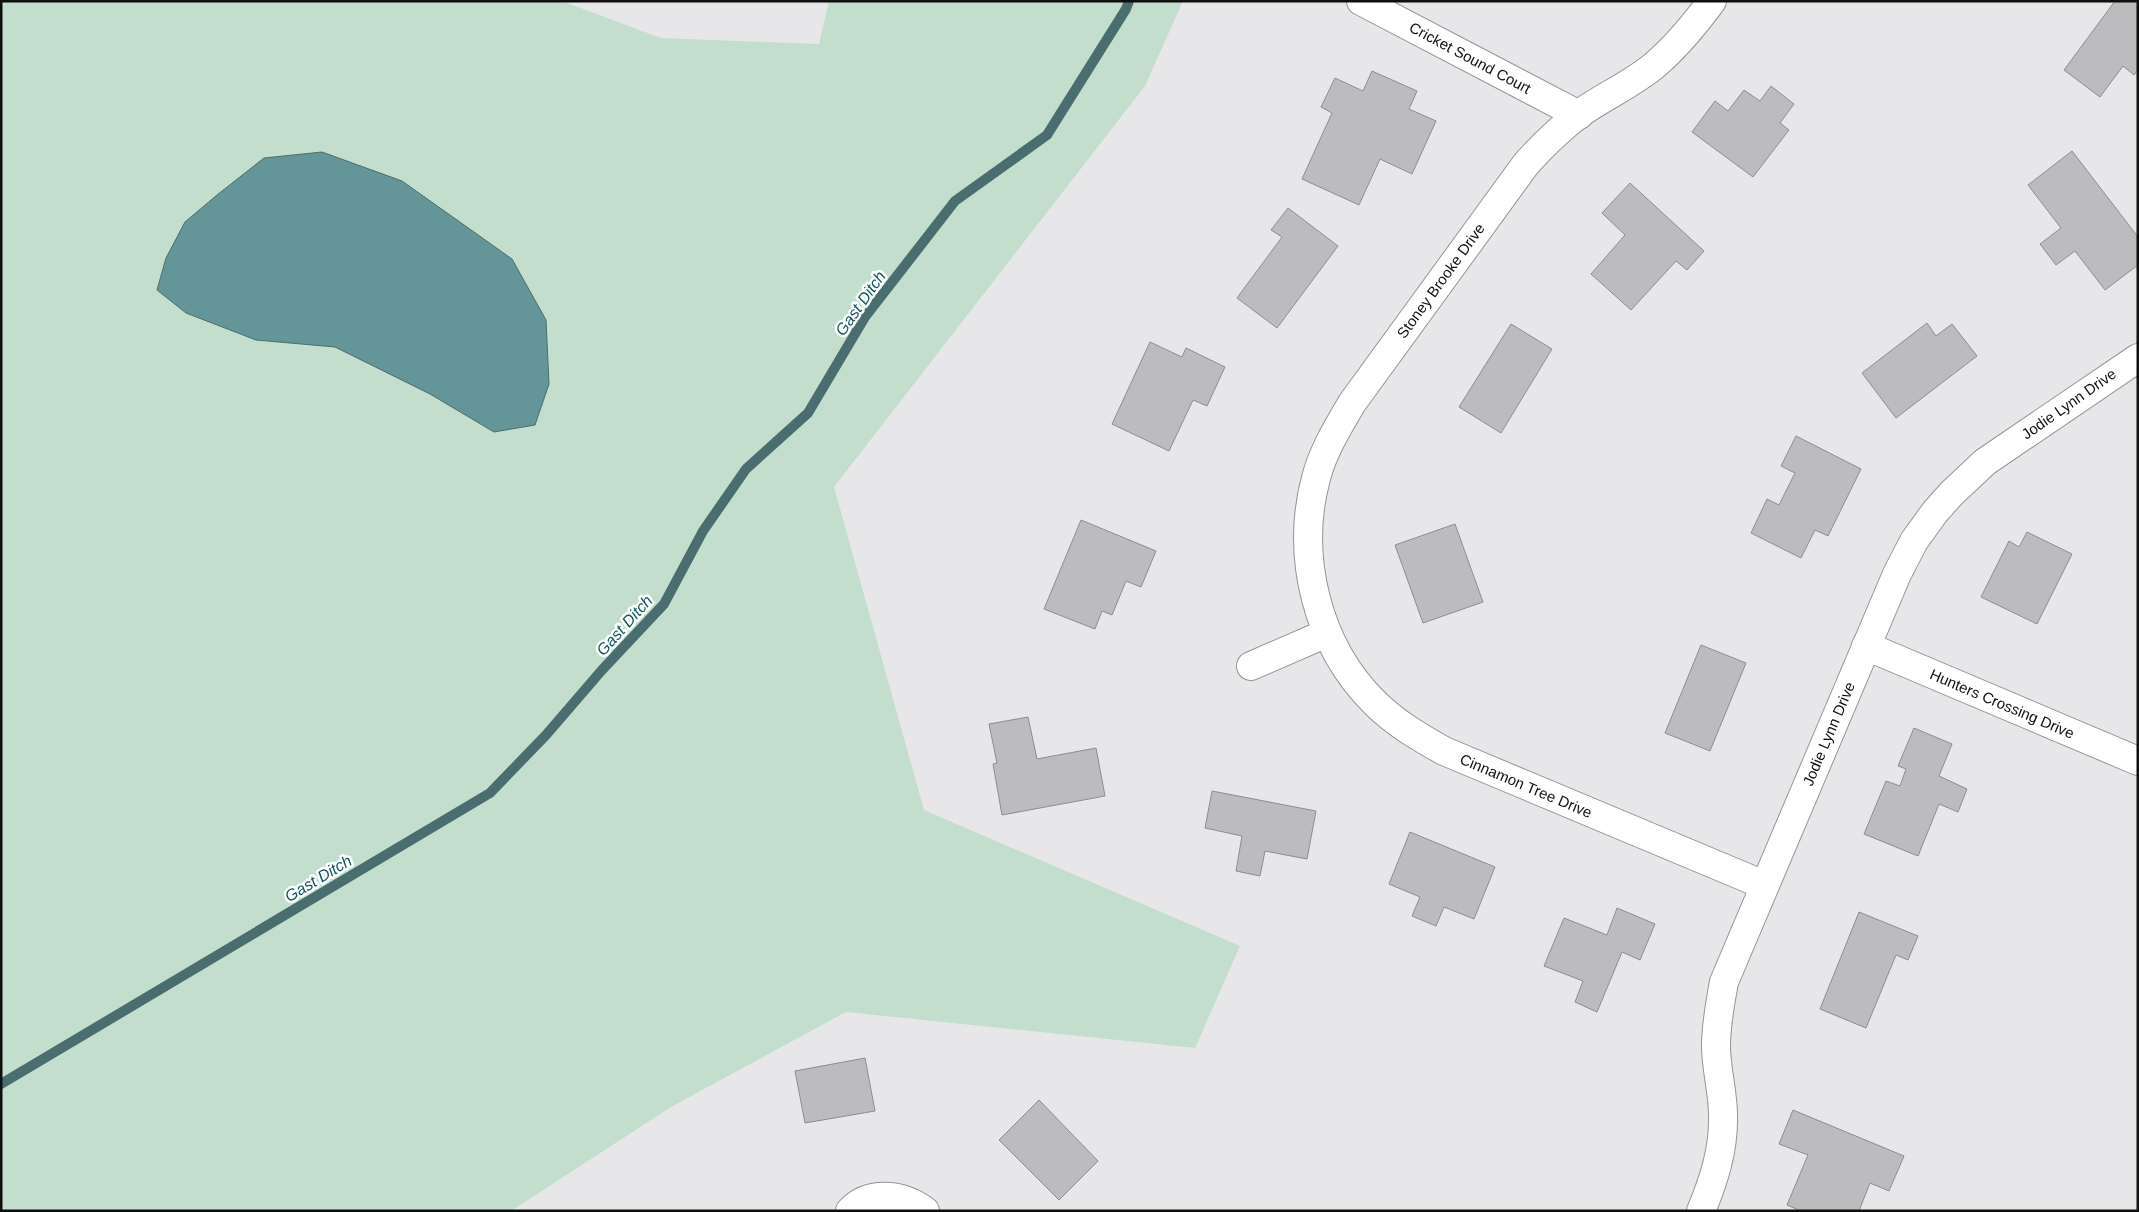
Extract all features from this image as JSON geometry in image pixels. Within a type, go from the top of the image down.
[{"type":"street","name":"Cricket Sound Court","points":[[1361,1],[1579,114]]},
{"type":"street","name":"Stoney Brooke Drive","points":[[1328,633],[1316,599],[1308,560],[1308,518],[1316,477],[1331,438],[1352,403],[1526,164],[1579,114],[1656,64],[1690,31],[1712,1]]},
{"type":"street","name":"Jodie Lynn Drive","points":[[1701,1211],[1715,1177],[1720,1156],[1724,1116],[1716,1048],[1717,1021],[1724,982],[1897,574],[1914,541],[1935,512],[1985,462],[2138,358]]},
{"type":"street","points":[[1251,666],[1328,633]]},
{"type":"street","name":"Cinnamon Tree Drive","points":[[1328,633],[1348,670],[1375,703],[1407,730],[1444,751],[1764,885]]},
{"type":"street","name":"Hunters Crossing Drive","points":[[1866,646],[2138,761]]},
{"type":"street","points":[[850,1211],[872,1198],[893,1196],[913,1202],[925,1211]]},
{"type":"green space","points":[[1,1],[562,1],[661,38],[819,44],[829,1],[1183,1],[1145,86],[834,487],[924,810],[1240,946],[1195,1048],[846,1012],[671,1107],[511,1211],[1,1211]],"holes":[[[264,158],[494,432],[430,394],[335,347],[256,340],[227,329],[185,222]]]},
{"type":"water","points":[[322,152],[402,181],[512,259],[546,320],[549,384],[535,425],[494,432],[430,394],[335,347],[256,340],[186,313],[157,290],[166,258],[185,222],[217,195],[264,158]]},
{"type":"building","points":[[2115,1],[2138,1],[2138,70],[2134,75],[2123,66],[2100,97],[2064,70]]},
{"type":"building","points":[[1372,71],[1417,91],[1409,109],[1436,121],[1412,174],[1380,159],[1359,205],[1302,179],[1332,113],[1321,107],[1335,78],[1363,91]]},
{"type":"building","points":[[1771,86],[1794,104],[1780,123],[1789,130],[1753,177],[1692,132],[1715,101],[1728,111],[1744,90],[1760,101]]},
{"type":"building","points":[[2072,151],[2138,237],[2138,265],[2105,290],[2075,251],[2056,265],[2040,244],[2061,228],[2028,185]]},
{"type":"building","points":[[1630,183],[1704,251],[1687,270],[1676,261],[1631,310],[1591,274],[1625,235],[1602,213]]},
{"type":"building","points":[[1288,208],[1338,246],[1277,328],[1237,298],[1282,237],[1271,230]]},
{"type":"building","points":[[1927,323],[1936,336],[1952,324],[1977,356],[1896,418],[1862,373]]},
{"type":"building","points":[[1511,324],[1552,349],[1501,433],[1459,407]]},
{"type":"building","points":[[1150,342],[1182,357],[1186,348],[1225,367],[1207,406],[1193,400],[1169,451],[1112,424]]},
{"type":"building","points":[[1796,436],[1861,469],[1828,536],[1815,530],[1801,558],[1751,533],[1767,499],[1779,505],[1795,473],[1781,466]]},
{"type":"building","points":[[1081,520],[1156,551],[1141,587],[1126,581],[1112,615],[1102,611],[1095,629],[1044,609]]},
{"type":"building","points":[[1455,524],[1483,602],[1423,623],[1395,545]]},
{"type":"building","points":[[2027,532],[2072,554],[2037,624],[1981,597],[2009,541],[2019,547]]},
{"type":"building","points":[[1701,645],[1746,663],[1710,751],[1665,733]]},
{"type":"building","points":[[1028,717],[1037,759],[1096,748],[1105,796],[1002,815],[993,764],[997,763],[989,724]]},
{"type":"building","points":[[1914,728],[1952,744],[1939,776],[1967,789],[1958,812],[1939,804],[1918,856],[1864,834],[1886,781],[1900,786],[1906,769],[1898,766]]},
{"type":"building","points":[[1212,791],[1316,811],[1307,859],[1265,851],[1260,876],[1236,871],[1242,836],[1205,828]]},
{"type":"building","points":[[1410,832],[1495,867],[1474,919],[1444,907],[1436,926],[1412,916],[1420,897],[1389,884]]},
{"type":"building","points":[[1617,908],[1655,924],[1640,960],[1622,952],[1597,1012],[1575,1002],[1583,981],[1544,966],[1564,918],[1607,935]]},
{"type":"building","points":[[1859,912],[1918,936],[1908,960],[1896,955],[1866,1028],[1820,1009]]},
{"type":"building","points":[[865,1058],[875,1111],[805,1123],[795,1071]]},
{"type":"building","points":[[1039,1100],[1098,1161],[1059,1200],[999,1140]]},
{"type":"building","points":[[1793,1110],[1904,1156],[1889,1191],[1870,1183],[1859,1211],[1801,1211],[1787,1205],[1808,1155],[1779,1144]]},
{"type":"waterway","name":"Gast Ditch","points":[[1,1084],[490,793],[546,735],[602,670],[664,604],[703,531],[746,469],[808,413],[865,317],[955,201],[1047,135],[1126,9],[1129,1]]}]
